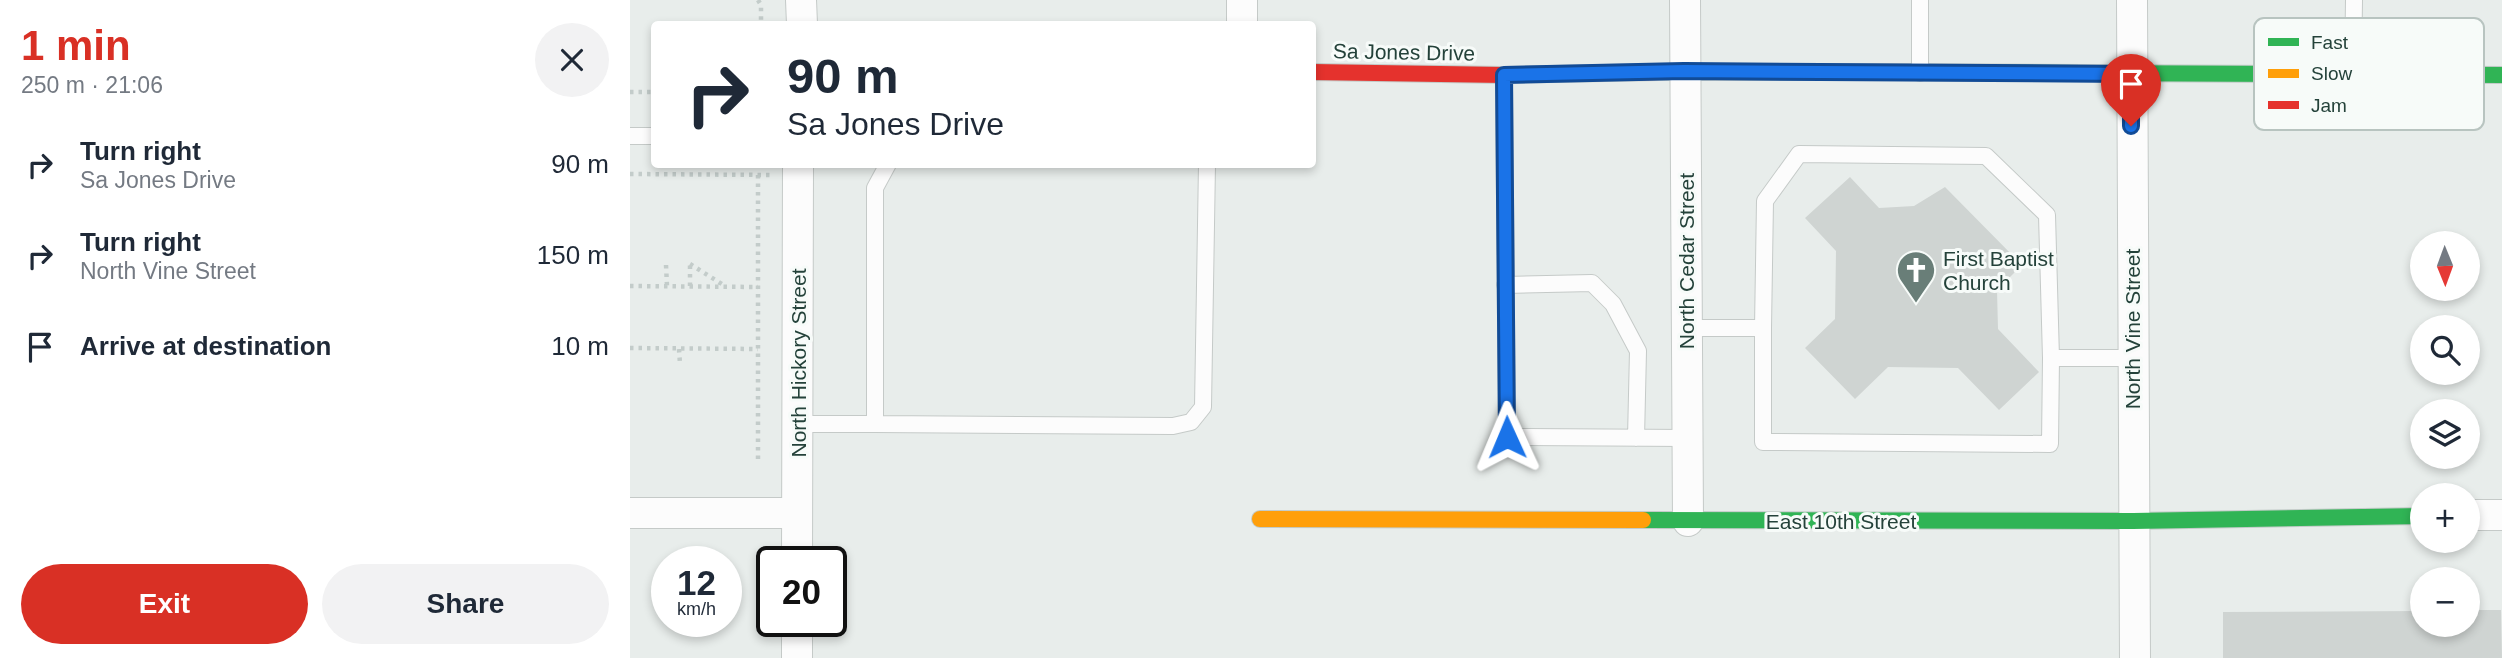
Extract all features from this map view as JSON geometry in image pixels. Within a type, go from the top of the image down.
[{"type":"street","points":[[802,0],[802,21]]},
{"type":"street","points":[[1242,0],[1242,21]]},
{"type":"street","name":"North Cedar Street","points":[[1685,0],[1688,521]]},
{"type":"street","name":"North Vine Street","points":[[2132,0],[2135,658]]},
{"type":"street","name":"Sa Jones Drive","points":[[1316,72],[1504,75],[1684,71],[2254,75]]},
{"type":"street","name":"Sa Jones Drive","points":[[2484,75],[2502,75]]},
{"type":"street","name":"North Hickory Street","points":[[790,170],[797,424],[797,546]]},
{"type":"street","points":[[630,513],[797,513]]},
{"type":"street","points":[[2480,515],[2502,515]]},
{"type":"street","name":"East 10th Street","points":[[1260,519],[2133,520],[2410,516]]},
{"type":"street","points":[[797,637],[797,658]]},
{"type":"lane","points":[[1920,0],[1920,73]]},
{"type":"lane","points":[[2354,0],[2354,18]]},
{"type":"lane","points":[[1504,75],[1507,437],[1687,438]]},
{"type":"lane","points":[[630,136],[651,136]]},
{"type":"lane","points":[[1799,154],[1986,156],[2048,215],[2051,358],[2050,444],[1763,442],[1765,201],[1799,154]]},
{"type":"lane","points":[[875,424],[875,188],[886,168]]},
{"type":"lane","points":[[797,424],[1173,426],[1191,422],[1203,407],[1207,168]]},
{"type":"lane","points":[[1505,285],[1592,283],[1613,304],[1638,351],[1636,438]]},
{"type":"lane","points":[[1686,328],[1763,328]]},
{"type":"lane","points":[[2051,358],[2133,358]]},
{"type":"path","points":[[758,0],[761,5],[761,21]]},
{"type":"path","points":[[630,92],[651,92]]},
{"type":"path","points":[[630,174],[758,175],[790,170]]},
{"type":"path","points":[[758,175],[758,459]]},
{"type":"path","points":[[690,286],[690,264],[726,286]]},
{"type":"path","points":[[666,265],[667,286]]},
{"type":"path","points":[[630,286],[758,287]]},
{"type":"path","points":[[630,348],[758,349]]},
{"type":"path","points":[[679,349],[680,364]]},
{"type":"building","name":"First Baptist Church","points":[[1850,177],[1879,208],[1914,206],[1945,187],[2022,265],[1997,290],[1998,329],[2039,372],[1999,410],[1958,368],[1888,367],[1855,399],[1805,348],[1835,319],[1836,251],[1805,218]]},
{"type":"building","points":[[2480,610],[2501,610],[2502,658],[2223,658],[2223,612],[2410,611],[2410,637],[2480,637]]},
{"type":"traffic: fast","points":[[1905,72],[2254,74]]},
{"type":"traffic: fast","points":[[2484,75],[2502,75]]},
{"type":"traffic: fast","points":[[1643,520],[2133,521],[2410,516]]},
{"type":"traffic: slow","points":[[1659,72],[1905,72]]},
{"type":"traffic: slow","points":[[1260,519],[1643,520]]},
{"type":"traffic: jam","points":[[1316,72],[1504,75],[1659,72]]},
{"type":"place","name":"First Baptist Church","points":[[1916,304]]},
{"type":"route","points":[[1507,437],[1504,75],[1684,71],[2131,74],[2131,126]]}]
